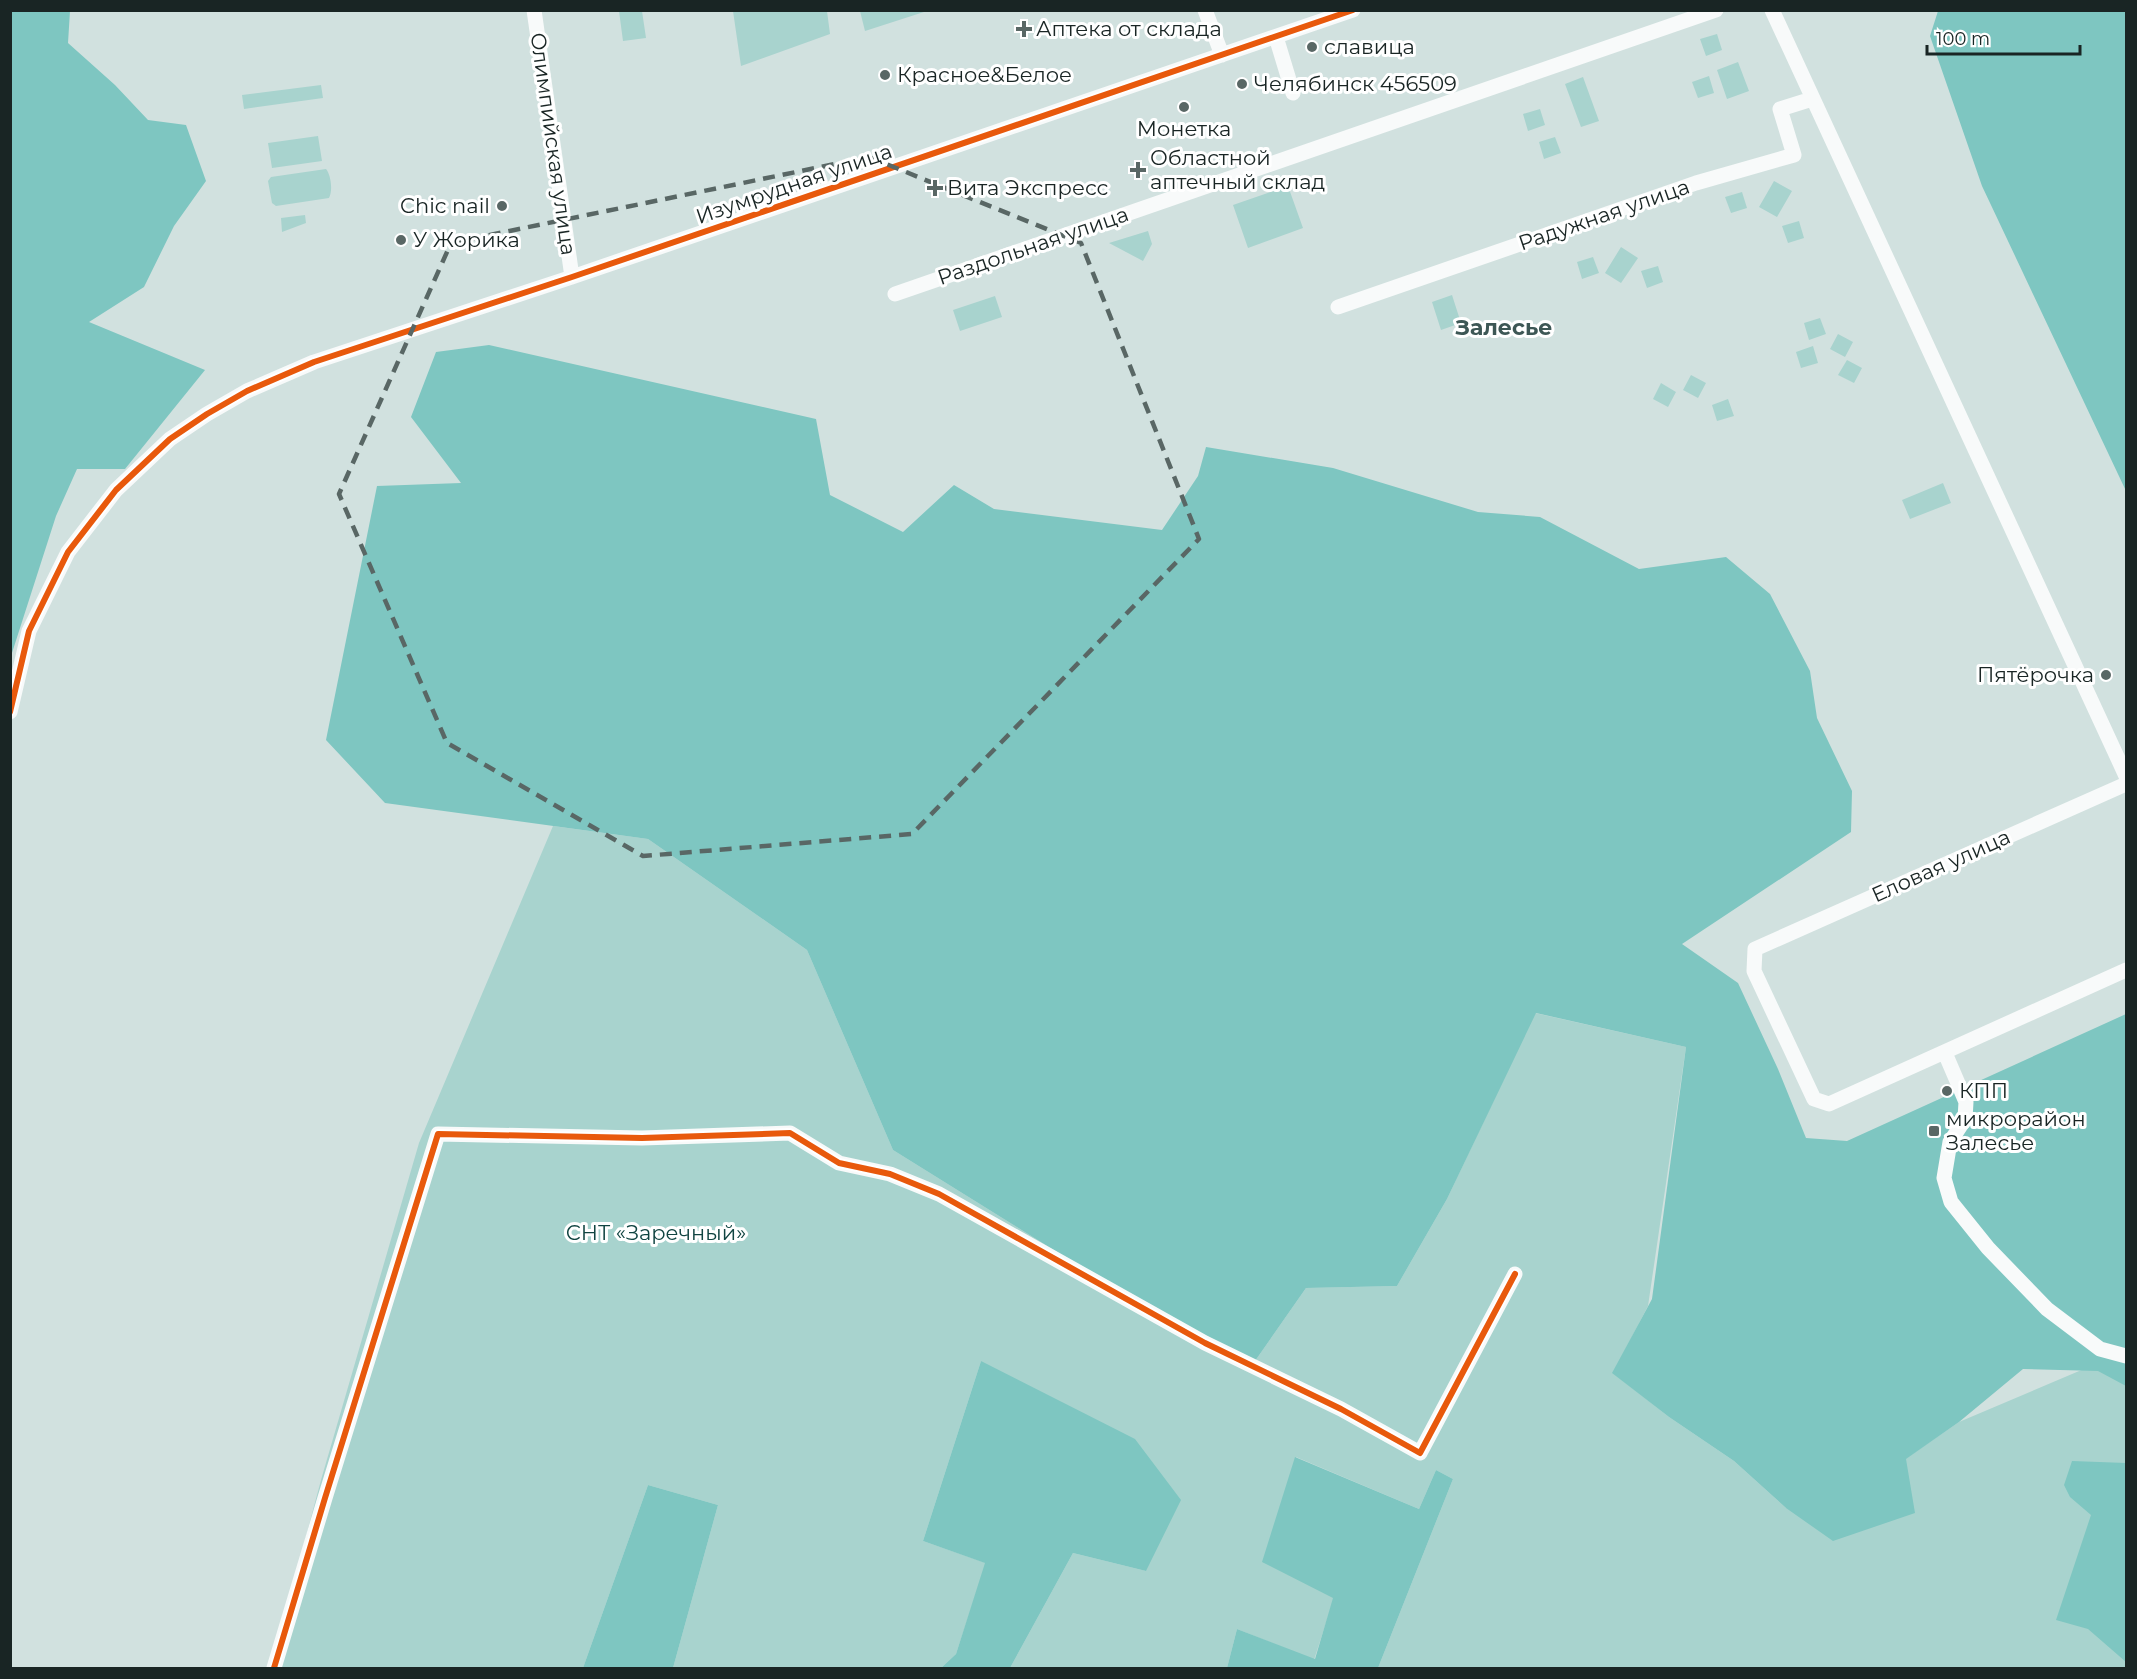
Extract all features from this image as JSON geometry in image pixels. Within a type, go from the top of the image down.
[{"type":"street","name":"Олимпийская улица","points":[[534,10],[572,277]]},
{"type":"street","points":[[1205,10],[1222,55]]},
{"type":"street","name":"Изумрудная улица","points":[[10,712],[29,631],[68,552],[116,490],[170,439],[247,391],[314,362],[572,277],[1353,10]]},
{"type":"street","name":"Раздольная улица","points":[[895,294],[1716,10]]},
{"type":"street","points":[[1772,10],[1964,421],[2026,563],[2127,776]]},
{"type":"street","points":[[1276,37],[1293,93]]},
{"type":"street","name":"Радужная улица","points":[[1338,307],[1696,183],[1794,155],[1780,110],[1812,99]]},
{"type":"street","name":"Еловая улица","points":[[1945,1053],[1829,1104],[1814,1100],[1754,971],[1755,949],[2127,783]]},
{"type":"street","points":[[2127,970],[1945,1053],[1966,1102],[1965,1119],[1950,1142],[1944,1175],[1951,1202],[1988,1248],[2048,1309],[2100,1349],[2127,1356]]},
{"type":"street","points":[[274,1668],[438,1134],[642,1138],[790,1133],[839,1163],[890,1174],[939,1194],[1205,1343],[1341,1409],[1420,1453],[1515,1274]]},
{"type":"highlighted area","points":[[869,157],[1081,243],[1199,539],[912,834],[643,856],[447,743],[339,494],[451,243]]},
{"type":"green space","points":[[860,10],[927,11],[865,31]]},
{"type":"green space","points":[[619,11],[642,11],[646,38],[623,41]]},
{"type":"green space","points":[[733,11],[827,11],[830,34],[741,66]]},
{"type":"green space","points":[[1717,34],[1722,50],[1706,56],[1700,39]]},
{"type":"green space","points":[[1738,62],[1749,91],[1727,99],[1717,70]]},
{"type":"green space","points":[[1709,76],[1714,93],[1698,98],[1692,82]]},
{"type":"green space","points":[[1583,77],[1599,121],[1581,127],[1565,84]]},
{"type":"green space","points":[[321,85],[323,98],[244,109],[242,95]]},
{"type":"green space","points":[[1540,109],[1545,125],[1528,131],[1523,114]]},
{"type":"green space","points":[[318,136],[322,161],[272,168],[268,143]]},
{"type":"green space","points":[[1555,137],[1561,153],[1544,159],[1539,142]]},
{"type":"green space","points":[[326,169],[331,183],[329,198],[276,206],[272,203],[268,181],[271,177]]},
{"type":"green space","points":[[1774,181],[1792,191],[1777,217],[1759,207]]},
{"type":"green space","points":[[1288,186],[1303,228],[1248,248],[1233,205]]},
{"type":"green space","points":[[1742,192],[1747,208],[1731,213],[1725,197]]},
{"type":"green space","points":[[305,215],[306,223],[282,232],[281,218]]},
{"type":"green space","points":[[1799,221],[1804,238],[1788,243],[1782,226]]},
{"type":"green space","points":[[1148,231],[1152,244],[1143,261],[1109,243]]},
{"type":"green space","points":[[1621,247],[1638,258],[1621,283],[1605,273]]},
{"type":"green space","points":[[1593,257],[1599,273],[1582,279],[1577,262]]},
{"type":"green space","points":[[1658,266],[1663,282],[1647,288],[1641,271]]},
{"type":"green space","points":[[1452,295],[1461,323],[1441,330],[1432,302]]},
{"type":"green space","points":[[995,296],[1002,317],[960,331],[953,310]]},
{"type":"green space","points":[[1820,318],[1826,334],[1809,340],[1804,323]]},
{"type":"green space","points":[[1838,334],[1853,342],[1845,357],[1830,349]]},
{"type":"green space","points":[[1813,346],[1818,363],[1801,368],[1796,352]]},
{"type":"green space","points":[[1847,360],[1862,368],[1854,383],[1838,375]]},
{"type":"green space","points":[[1691,375],[1706,383],[1698,398],[1683,390]]},
{"type":"green space","points":[[1661,383],[1676,392],[1668,407],[1653,399]]},
{"type":"green space","points":[[1728,399],[1734,416],[1717,421],[1712,405]]},
{"type":"green space","points":[[1943,483],[1951,503],[1910,519],[1902,500]]},
{"type":"green space","name":"СНТ «Заречный»","points":[[553,826],[648,839],[807,950],[893,1150],[1248,1371],[1306,1288],[1397,1286],[1447,1199],[1535,1013],[1686,1047],[1648,1306],[1613,1373],[1669,1417],[1734,1461],[1786,1508],[1905,1459],[1959,1422],[2098,1363],[2126,1381],[2126,1668],[1378,1668],[1453,1479],[1436,1470],[1419,1509],[1296,1457],[1334,1598],[1314,1660],[1237,1629],[1227,1668],[1010,1668],[1073,1553],[1146,1571],[981,1361],[923,1541],[986,1563],[956,1654],[941,1668],[673,1668],[718,1505],[648,1485],[583,1668],[271,1668],[321,1480],[419,1143]]},
{"type":"shaded area","points":[[11,10],[70,11],[68,43],[115,85],[148,120],[186,125],[206,181],[174,226],[144,287],[89,322],[205,370],[125,469],[77,469],[56,516],[11,656]]},
{"type":"shaded area","points":[[1938,11],[2126,11],[2126,491],[1982,186],[1930,36]]},
{"type":"shaded area","points":[[489,345],[816,419],[830,495],[903,532],[954,485],[994,509],[1162,530],[1198,476],[1206,447],[1333,468],[1478,512],[1540,517],[1639,569],[1726,557],[1770,594],[1810,671],[1817,718],[1852,791],[1851,832],[1682,944],[1738,983],[1778,1069],[1806,1138],[1847,1141],[2126,1014],[2126,1386],[2098,1371],[2023,1369],[1959,1422],[1906,1459],[1915,1513],[1833,1541],[1786,1508],[1734,1461],[1669,1417],[1612,1373],[1652,1299],[1686,1047],[1536,1013],[1447,1199],[1397,1286],[1306,1288],[1248,1371],[893,1150],[807,950],[648,839],[385,803],[326,740],[377,486],[461,483],[411,417],[436,352]]},
{"type":"shaded area","points":[[981,1361],[1135,1439],[1181,1500],[1146,1571],[1073,1553],[1010,1668],[941,1668],[956,1654],[985,1563],[923,1541]]},
{"type":"shaded area","points":[[1295,1457],[1419,1509],[1436,1470],[1453,1479],[1378,1668],[1227,1668],[1237,1629],[1315,1659],[1333,1598],[1262,1562]]},
{"type":"shaded area","points":[[2072,1461],[2126,1463],[2126,1662],[2088,1629],[2056,1620],[2091,1515],[2070,1497],[2064,1485]]},
{"type":"shaded area","points":[[648,1485],[718,1505],[673,1668],[583,1668]]},
{"type":"cycle path","points":[[10,712],[29,631],[68,552],[116,490],[170,439],[247,391],[314,362],[572,277],[1353,10]]},
{"type":"cycle path","points":[[274,1668],[438,1134],[642,1138],[790,1133],[839,1163],[890,1174],[939,1194],[1205,1343],[1341,1409],[1420,1453],[1515,1274]]},
{"type":"place","name":"Аптека от склада","points":[[1024,29]]},
{"type":"place","name":"славица","points":[[1312,47]]},
{"type":"place","name":"Красное&Белое","points":[[885,75]]},
{"type":"place","name":"Челябинск 456509","points":[[1242,84]]},
{"type":"place","name":"Монетка","points":[[1184,107]]},
{"type":"place","name":"Областной аптечный склад","points":[[1138,170]]},
{"type":"place","name":"Вита Экспресс","points":[[935,188]]},
{"type":"place","name":"Chic nail","points":[[502,206]]},
{"type":"place","name":"У Жорика","points":[[401,240]]},
{"type":"place","name":"Пятёрочка","points":[[2106,675]]},
{"type":"place","name":"КПП","points":[[1947,1091]]},
{"type":"place","name":"микрорайон Залесье","points":[[1934,1131]]},
{"type":"district","name":"Залесье","points":[[1504,327]]}]
